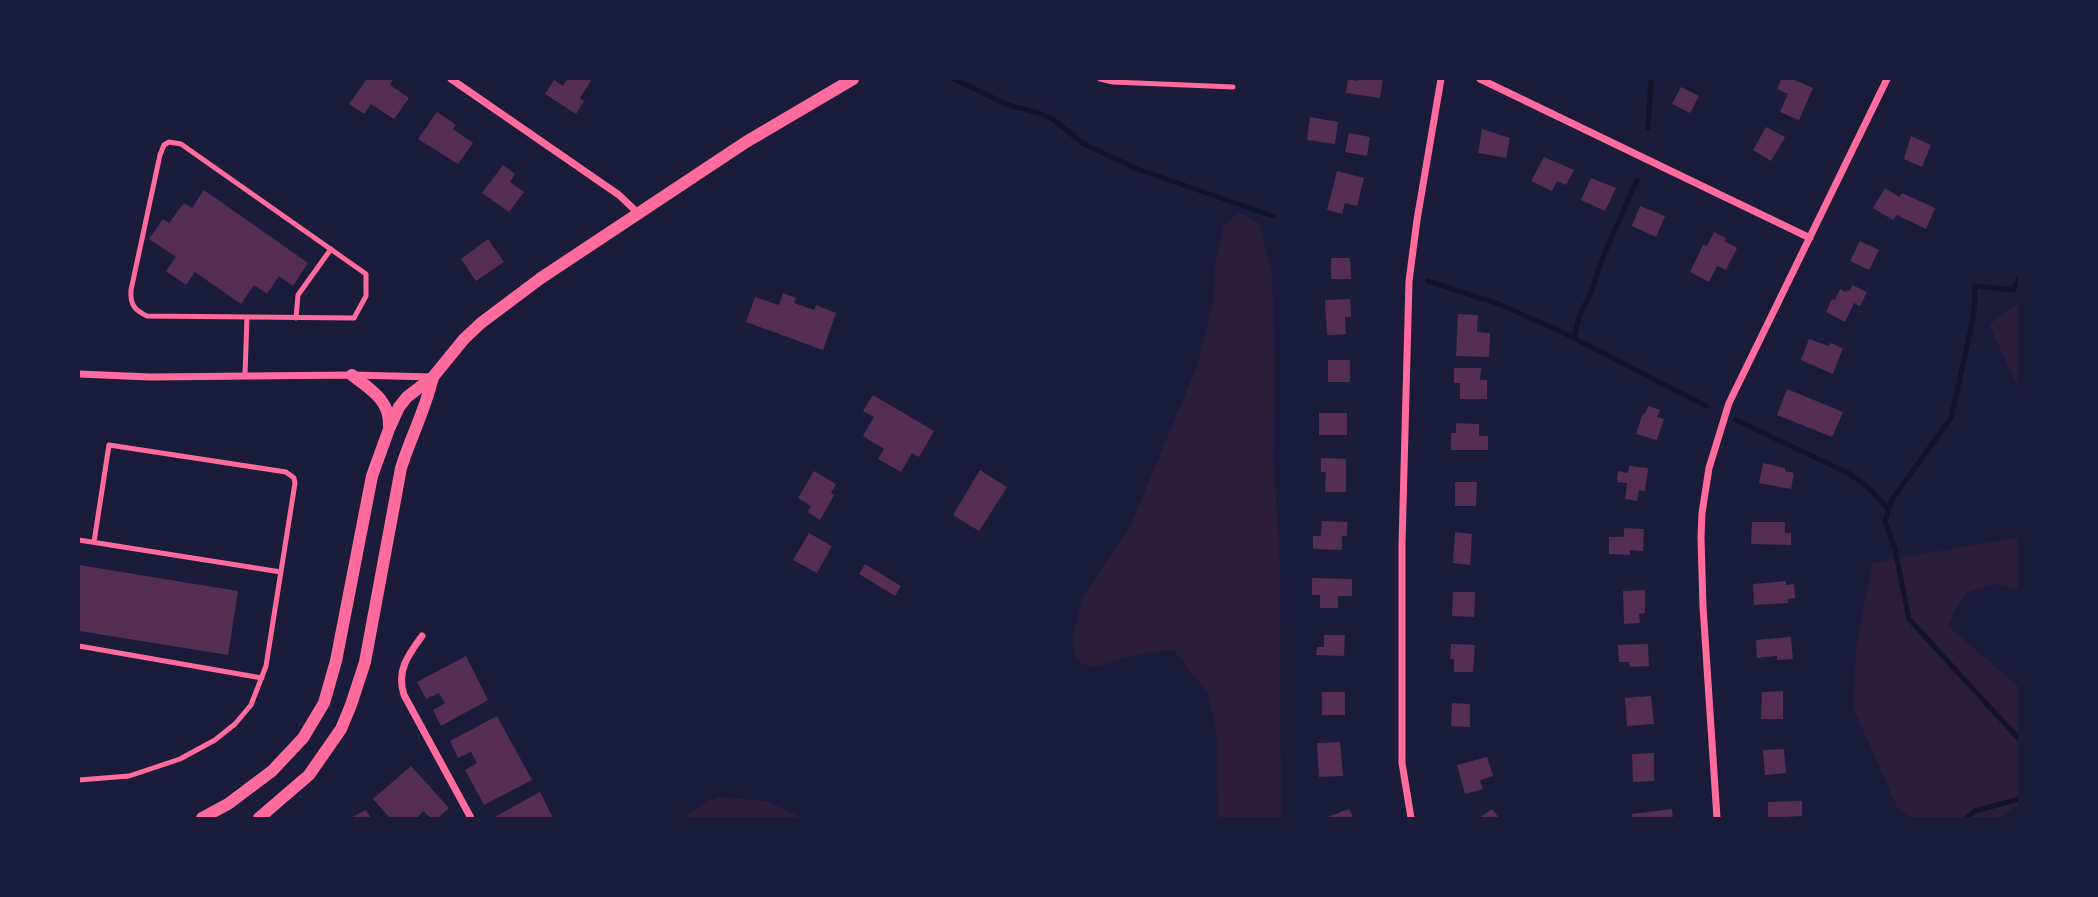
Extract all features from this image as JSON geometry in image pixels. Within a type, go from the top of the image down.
[{"type":"street","points":[[451,79],[619,195],[639,214]]},
{"type":"street","points":[[205,818],[250,789],[288,756],[303,738],[324,703],[334,670],[372,476],[389,429],[407,397],[433,377],[481,323],[541,278],[746,142],[853,79]]},
{"type":"street","points":[[1411,818],[1402,764],[1403,531],[1409,281],[1441,79]]},
{"type":"street","points":[[1480,79],[1810,239]]},
{"type":"street","points":[[1717,818],[1700,538],[1704,491],[1714,447],[1729,403],[1887,79]]},
{"type":"street","points":[[79,374],[150,377],[433,377]]},
{"type":"street","points":[[352,375],[386,405],[389,412],[389,429]]},
{"type":"street","points":[[259,818],[309,775],[341,729],[351,705],[365,662],[401,468],[407,448],[426,408],[433,377]]},
{"type":"street","points":[[422,636],[401,668],[400,682],[404,695],[471,818]]},
{"type":"lane","points":[[1100,79],[1112,82],[1233,87]]},
{"type":"lane","points":[[169,142],[181,144],[331,249],[366,274],[366,296],[354,318],[147,316],[133,307],[130,300],[160,155],[164,145],[169,142]]},
{"type":"lane","points":[[296,318],[297,299],[301,290],[331,249]]},
{"type":"lane","points":[[244,375],[247,317]]},
{"type":"lane","points":[[79,780],[129,776],[180,760],[215,740],[236,724],[251,705],[262,678],[294,478],[286,472],[108,445],[94,542]]},
{"type":"lane","points":[[79,540],[281,572]]},
{"type":"lane","points":[[79,646],[262,678]]},
{"type":"shaded area","points":[[1241,212],[1259,223],[1272,274],[1274,462],[1280,571],[1281,818],[1218,818],[1217,736],[1208,693],[1174,651],[1143,653],[1094,668],[1075,660],[1073,633],[1084,596],[1130,527],[1197,366],[1213,301],[1215,265],[1224,224]]},
{"type":"shaded area","points":[[2019,302],[2019,389],[1989,325]]},
{"type":"shaded area","points":[[2019,537],[2019,590],[1994,584],[1966,593],[1947,625],[2019,687],[2019,809],[2016,806],[2000,818],[1914,818],[1897,807],[1853,707],[1856,648],[1872,563]]},
{"type":"shaded area","points":[[717,797],[767,801],[802,818],[680,818]]},
{"type":"building","points":[[367,79],[393,79],[390,85],[409,98],[394,119],[371,104],[364,114],[349,104]]},
{"type":"building","points":[[567,79],[592,79],[580,98],[584,101],[576,114],[545,94],[554,80],[563,86]]},
{"type":"building","points":[[1348,79],[1383,79],[1380,98],[1346,93]]},
{"type":"building","points":[[1781,79],[1792,79],[1813,88],[1799,120],[1780,112],[1788,94],[1777,89]]},
{"type":"building","points":[[1681,87],[1699,96],[1690,113],[1672,104]]},
{"type":"building","points":[[437,112],[456,125],[453,129],[473,143],[458,164],[418,139]]},
{"type":"building","points":[[1310,117],[1338,122],[1335,144],[1307,140]]},
{"type":"building","points":[[1766,127],[1785,137],[1771,161],[1753,150]]},
{"type":"building","points":[[1482,129],[1510,138],[1506,158],[1478,153]]},
{"type":"building","points":[[1349,133],[1370,137],[1367,156],[1345,152]]},
{"type":"building","points":[[1911,136],[1931,145],[1922,167],[1904,159]]},
{"type":"building","points":[[1544,157],[1574,170],[1566,185],[1557,181],[1552,191],[1531,181]]},
{"type":"building","points":[[503,165],[515,174],[510,182],[524,192],[509,212],[482,193]]},
{"type":"building","points":[[1337,171],[1364,178],[1357,206],[1345,203],[1342,214],[1327,210]]},
{"type":"building","points":[[1591,178],[1616,188],[1605,211],[1581,200]]},
{"type":"building","points":[[1885,188],[1899,197],[1902,193],[1935,208],[1926,229],[1897,215],[1893,220],[1873,208]]},
{"type":"building","points":[[204,190],[308,263],[293,286],[279,276],[267,294],[254,285],[241,304],[195,272],[186,285],[166,271],[176,257],[149,239],[163,219],[169,223],[184,203],[192,208]]},
{"type":"building","points":[[1640,206],[1665,216],[1656,237],[1632,226]]},
{"type":"building","points":[[1714,232],[1737,248],[1726,270],[1717,266],[1709,282],[1690,272],[1703,245],[1707,246]]},
{"type":"building","points":[[488,239],[504,262],[476,281],[461,259]]},
{"type":"building","points":[[1860,241],[1879,250],[1869,270],[1850,261]]},
{"type":"building","points":[[1331,258],[1350,258],[1351,279],[1331,279]]},
{"type":"building","points":[[1852,285],[1867,292],[1860,306],[1854,303],[1845,322],[1826,312],[1840,289],[1850,291]]},
{"type":"building","points":[[783,293],[796,298],[794,303],[814,310],[816,305],[836,313],[823,350],[746,322],[755,297],[779,305]]},
{"type":"building","points":[[1350,299],[1351,317],[1345,317],[1346,334],[1327,335],[1325,300]]},
{"type":"building","points":[[1458,314],[1478,315],[1477,332],[1490,333],[1489,357],[1456,356]]},
{"type":"building","points":[[1809,339],[1843,348],[1833,374],[1801,360]]},
{"type":"building","points":[[1328,360],[1350,360],[1350,382],[1328,382]]},
{"type":"building","points":[[1454,368],[1481,368],[1480,380],[1487,380],[1487,399],[1460,399],[1460,383],[1454,383]]},
{"type":"building","points":[[1787,389],[1843,412],[1832,437],[1777,415]]},
{"type":"building","points":[[873,395],[934,431],[919,457],[912,453],[901,472],[878,459],[884,449],[863,436],[874,417],[863,411]]},
{"type":"building","points":[[1648,406],[1660,410],[1657,417],[1664,419],[1657,440],[1636,434]]},
{"type":"building","points":[[1319,413],[1347,413],[1347,435],[1319,435]]},
{"type":"building","points":[[1456,423],[1479,424],[1479,436],[1488,436],[1488,450],[1451,450],[1451,433],[1456,433]]},
{"type":"building","points":[[1321,458],[1346,459],[1346,492],[1325,492],[1326,472],[1321,472]]},
{"type":"building","points":[[1763,463],[1794,473],[1791,489],[1759,483]]},
{"type":"building","points":[[1629,466],[1648,468],[1645,491],[1639,490],[1637,501],[1625,499],[1627,483],[1617,482],[1618,471],[1628,473]]},
{"type":"building","points":[[980,470],[1007,487],[979,531],[953,515]]},
{"type":"building","points":[[814,471],[836,484],[831,493],[834,495],[820,520],[808,512],[811,506],[798,498]]},
{"type":"building","points":[[1455,482],[1477,482],[1476,506],[1455,506]]},
{"type":"building","points":[[1322,521],[1347,522],[1347,536],[1342,536],[1342,550],[1313,549],[1313,536],[1321,536]]},
{"type":"building","points":[[1752,522],[1785,522],[1785,533],[1791,533],[1791,545],[1751,544]]},
{"type":"building","points":[[1624,528],[1644,529],[1643,551],[1630,550],[1630,555],[1609,554],[1609,537],[1624,537]]},
{"type":"building","points":[[1455,532],[1472,534],[1470,565],[1453,563]]},
{"type":"building","points":[[809,533],[832,546],[817,573],[793,560]]},
{"type":"building","points":[[865,564],[901,586],[895,596],[859,574]]},
{"type":"building","points":[[79,565],[238,591],[228,655],[79,631]]},
{"type":"building","points":[[1312,578],[1352,579],[1352,596],[1338,596],[1338,608],[1320,608],[1320,595],[1312,595]]},
{"type":"building","points":[[1786,581],[1786,585],[1794,584],[1795,598],[1788,599],[1788,603],[1754,605],[1753,584]]},
{"type":"building","points":[[1645,590],[1645,613],[1639,614],[1640,623],[1624,624],[1623,591]]},
{"type":"building","points":[[1453,592],[1475,592],[1474,617],[1452,616]]},
{"type":"building","points":[[1324,635],[1345,635],[1344,656],[1316,655],[1317,647],[1324,647]]},
{"type":"building","points":[[1791,637],[1793,659],[1777,660],[1777,656],[1757,658],[1756,640]]},
{"type":"building","points":[[1451,644],[1475,645],[1473,672],[1454,672],[1454,659],[1450,659]]},
{"type":"building","points":[[1648,644],[1649,666],[1630,667],[1629,662],[1619,662],[1618,645]]},
{"type":"building","points":[[466,656],[488,700],[441,726],[433,710],[445,703],[439,693],[426,699],[417,682]]},
{"type":"building","points":[[1783,691],[1783,719],[1761,719],[1762,692]]},
{"type":"building","points":[[1322,692],[1345,692],[1345,715],[1322,715]]},
{"type":"building","points":[[1651,696],[1654,724],[1627,726],[1625,698]]},
{"type":"building","points":[[1452,703],[1470,704],[1470,727],[1451,726]]},
{"type":"building","points":[[497,716],[532,780],[484,805],[465,770],[477,763],[471,752],[458,758],[450,741]]},
{"type":"building","points":[[1340,742],[1343,776],[1319,777],[1317,743]]},
{"type":"building","points":[[1784,749],[1786,773],[1765,775],[1763,750]]},
{"type":"building","points":[[1654,753],[1654,781],[1633,782],[1632,754]]},
{"type":"building","points":[[1487,757],[1493,776],[1480,780],[1483,789],[1465,794],[1457,765]]},
{"type":"building","points":[[411,766],[449,808],[438,818],[431,818],[423,811],[417,818],[390,818],[373,799]]},
{"type":"building","points":[[540,792],[553,818],[493,818]]},
{"type":"building","points":[[1802,801],[1802,816],[1768,818],[1768,802]]},
{"type":"building","points":[[1349,809],[1353,818],[1325,818]]},
{"type":"building","points":[[1492,809],[1499,818],[1479,818]]},
{"type":"building","points":[[1672,809],[1673,818],[1633,818],[1632,814]]},
{"type":"building","points":[[366,810],[371,818],[350,818]]},
{"type":"waterway","points":[[954,79],[1008,105],[1053,119],[1082,143],[1137,169],[1273,216]]},
{"type":"waterway","points":[[1648,128],[1651,79]]},
{"type":"waterway","points":[[1574,338],[1580,314],[1637,180]]},
{"type":"waterway","points":[[2019,279],[2013,290],[1975,286],[1974,314],[1951,418],[1891,501],[1885,521],[1895,549],[1909,619],[2019,739]]},
{"type":"waterway","points":[[1428,281],[1499,304],[1562,332],[1706,406]]},
{"type":"waterway","points":[[1736,420],[1848,473],[1868,487],[1888,509]]},
{"type":"waterway","points":[[1967,818],[1975,811],[2019,799]]}]
